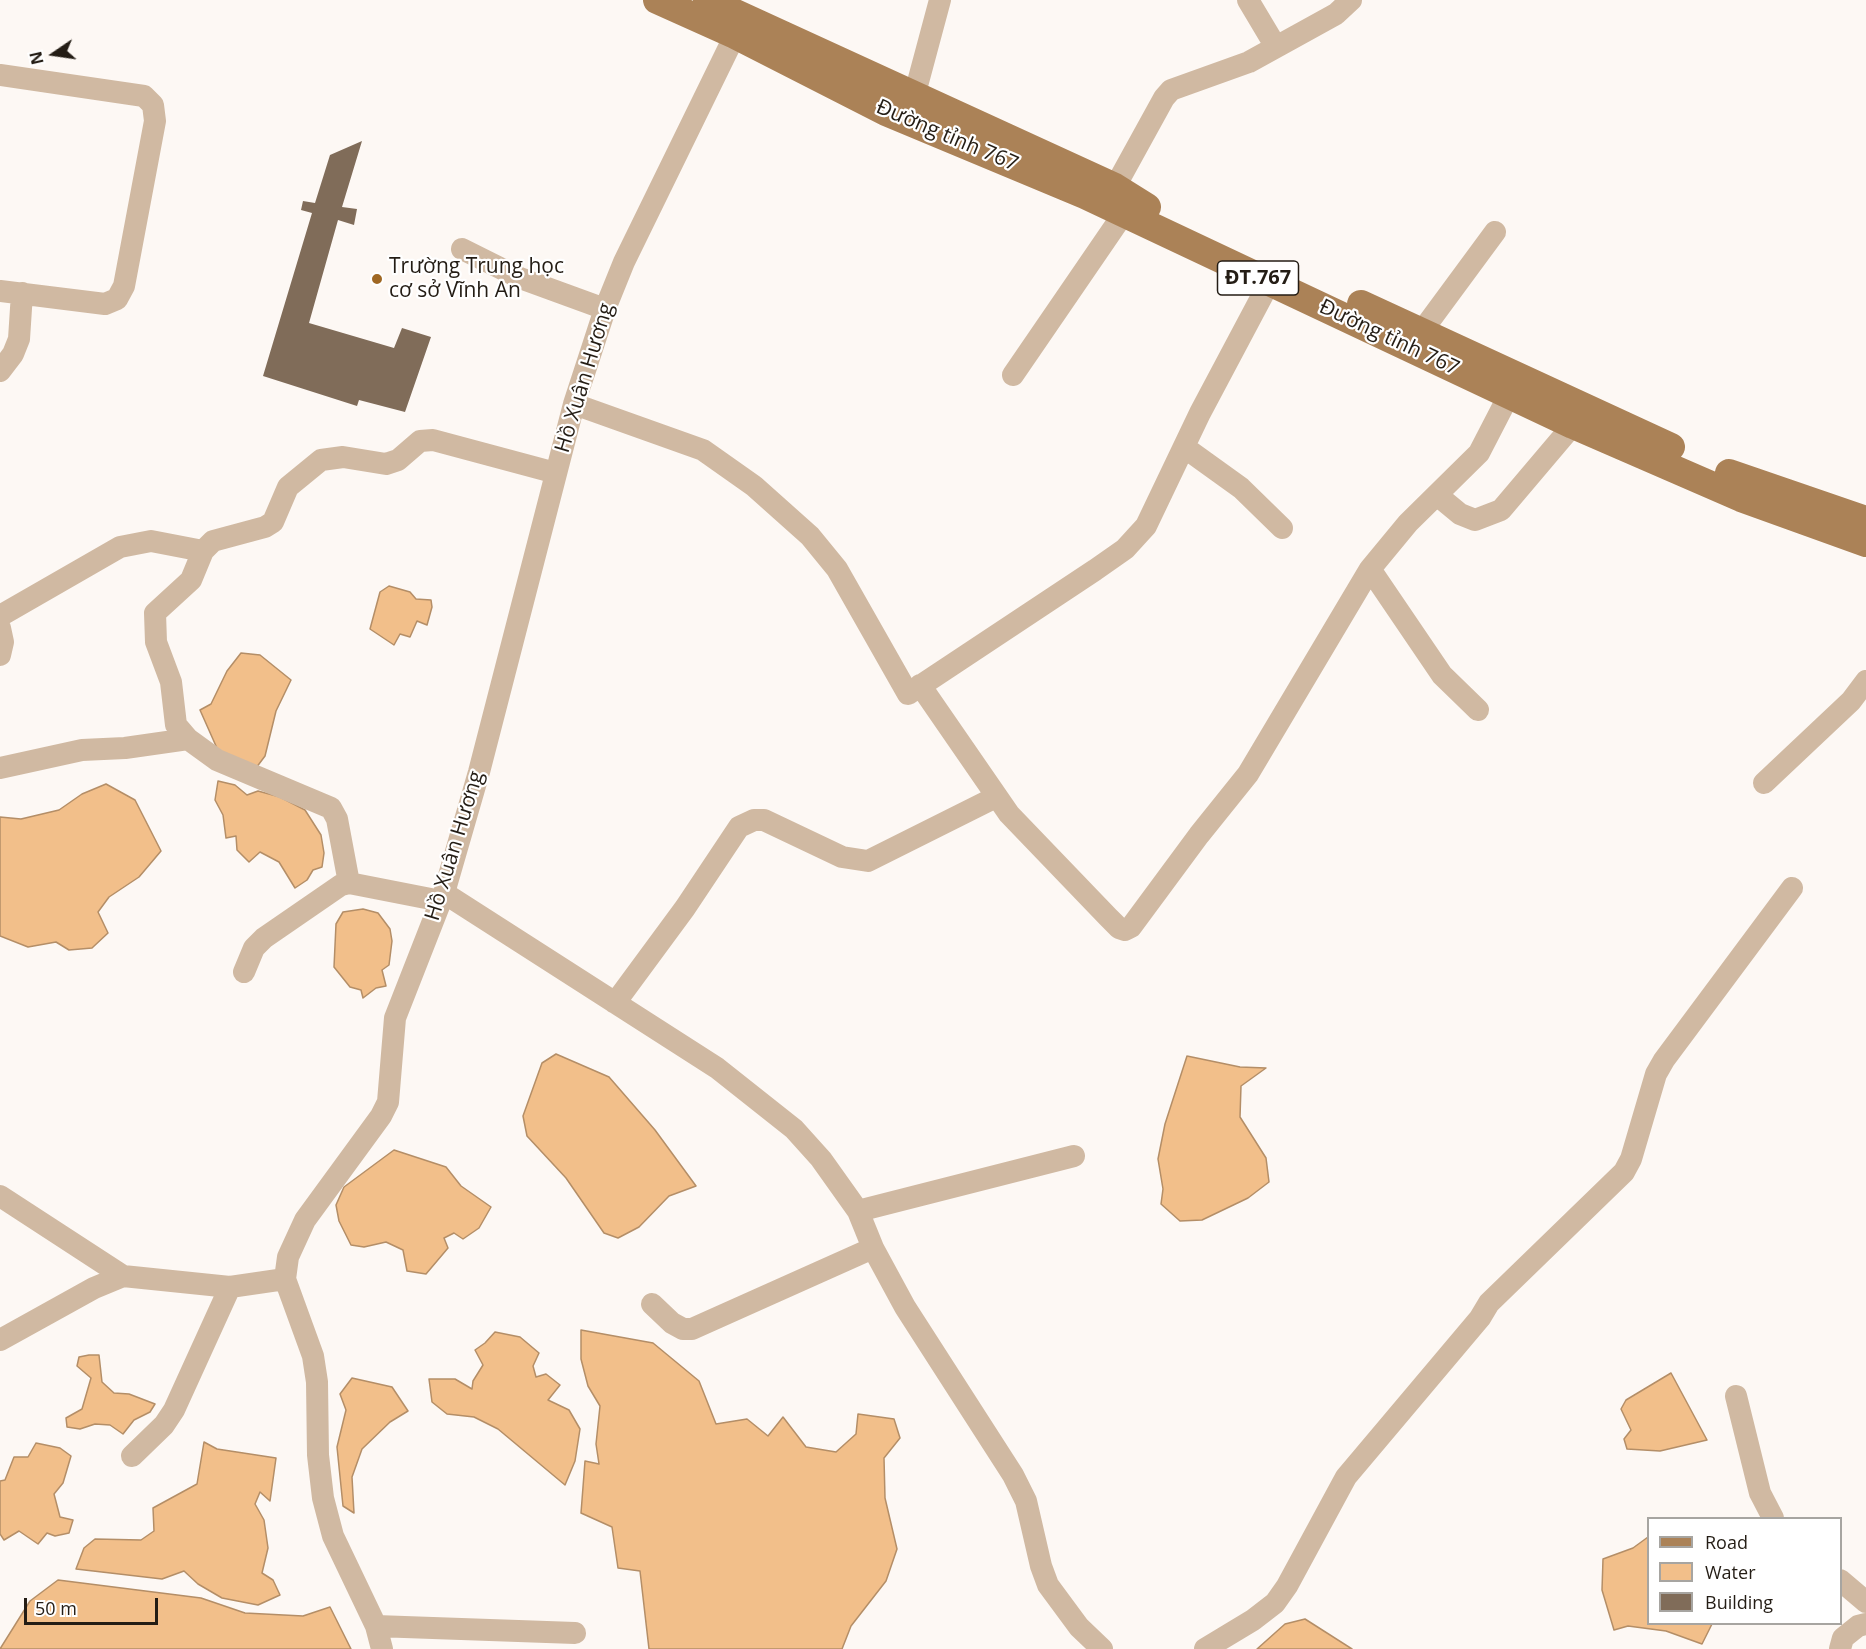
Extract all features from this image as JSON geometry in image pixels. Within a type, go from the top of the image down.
[{"type":"main road","name":"Đường tỉnh 767","points":[[657,0],[739,26],[914,97],[1068,177],[1124,213],[1269,283],[1573,424],[1741,498],[1866,543]]},
{"type":"main road","name":"Đường tỉnh 767","points":[[707,0],[739,26],[886,112],[1068,177],[1115,187],[1134,201],[1422,331],[1721,471],[1866,520]]},
{"type":"street","points":[[914,97],[940,0]]},
{"type":"street","points":[[1248,0],[1276,47]]},
{"type":"street","points":[[1115,187],[1164,98],[1171,90],[1249,62],[1336,15],[1352,0]]},
{"type":"street","name":"Hồ Xuân Hương","points":[[285,1279],[288,1257],[305,1220],[381,1116],[388,1102],[395,1018],[443,897],[479,771],[574,404],[605,309],[624,262],[739,26]]},
{"type":"street","points":[[0,75],[144,96],[153,105],[154,121],[126,274],[117,298],[105,304],[11,292],[19,339],[13,354],[0,371]]},
{"type":"street","points":[[1013,375],[1124,213]]},
{"type":"street","points":[[1422,331],[1495,232]]},
{"type":"street","points":[[462,249],[528,281],[605,309]]},
{"type":"street","points":[[574,404],[703,450],[735,471],[810,536],[837,568],[908,694],[1125,549],[1146,526],[1269,283]]},
{"type":"street","points":[[921,685],[1009,814],[1119,928],[1125,930],[1131,927],[1199,835],[1248,774],[1370,569],[1408,523],[1479,453],[1510,393]]},
{"type":"street","points":[[1437,495],[1460,514],[1475,520],[1501,510],[1573,424]]},
{"type":"street","points":[[349,883],[337,819],[331,808],[217,760],[188,739],[176,725],[171,682],[156,642],[155,613],[191,580],[203,551],[213,541],[265,527],[273,522],[288,487],[321,460],[332,457],[386,464],[398,460],[420,441],[433,440],[556,473]]},
{"type":"street","points":[[1184,447],[1241,488],[1282,528]]},
{"type":"street","points":[[0,616],[120,547],[150,541],[203,551]]},
{"type":"street","points":[[1370,569],[1442,675],[1478,710]]},
{"type":"street","points":[[0,628],[3,650],[0,655]]},
{"type":"street","points":[[1764,783],[1851,701],[1866,681]]},
{"type":"street","points":[[0,768],[82,750],[125,748],[188,739]]},
{"type":"street","points":[[615,1003],[685,908],[740,827],[754,820],[764,820],[842,857],[868,861],[996,797]]},
{"type":"street","points":[[244,972],[254,948],[264,938],[328,892],[349,883],[443,897],[717,1068],[794,1129],[827,1166],[858,1211],[873,1248],[905,1307],[1013,1475],[1026,1501],[1041,1566],[1048,1585],[1079,1627],[1102,1649]]},
{"type":"street","points":[[1205,1649],[1253,1620],[1275,1603],[1287,1586],[1346,1477],[1480,1318],[1489,1303],[1624,1173],[1631,1159],[1656,1074],[1664,1060],[1792,888]]},
{"type":"street","points":[[858,1211],[1074,1156]]},
{"type":"street","points":[[0,1196],[123,1276],[230,1287],[285,1279],[313,1356],[317,1382],[318,1455],[323,1498],[330,1527],[376,1626],[382,1649]]},
{"type":"street","points":[[652,1304],[672,1323],[683,1329],[692,1329],[873,1248]]},
{"type":"street","points":[[0,1340],[94,1288],[123,1276]]},
{"type":"street","points":[[132,1456],[164,1425],[174,1410],[230,1287]]},
{"type":"street","points":[[1736,1396],[1760,1493],[1772,1517]]},
{"type":"street","points":[[1842,1582],[1866,1602]]},
{"type":"street","points":[[1840,1649],[1843,1638],[1858,1626],[1866,1624]]},
{"type":"street","points":[[376,1626],[574,1633]]},
{"type":"water","points":[[389,586],[410,592],[416,599],[431,600],[432,607],[427,625],[417,621],[410,637],[400,634],[394,645],[370,629],[380,592]]},
{"type":"water","points":[[241,653],[260,655],[291,680],[276,711],[265,756],[256,768],[220,755],[200,710],[211,704],[227,671]]},
{"type":"water","points":[[218,781],[235,785],[247,795],[258,791],[280,797],[305,810],[321,835],[324,853],[322,867],[313,870],[307,880],[295,888],[279,862],[260,852],[249,862],[237,850],[236,836],[226,838],[223,815],[215,800]]},
{"type":"water","points":[[106,784],[135,800],[161,851],[139,877],[109,897],[98,912],[108,933],[92,948],[69,950],[56,942],[28,947],[0,936],[0,817],[21,819],[59,810],[82,794]]},
{"type":"water","points":[[363,909],[378,913],[390,929],[392,941],[389,965],[382,970],[386,986],[376,988],[363,998],[361,990],[350,987],[334,967],[336,924],[343,912]]},
{"type":"water","points":[[556,1054],[609,1077],[655,1130],[696,1186],[669,1196],[639,1227],[618,1238],[604,1233],[566,1178],[527,1136],[523,1116],[542,1063]]},
{"type":"water","points":[[1187,1056],[1240,1067],[1266,1068],[1241,1086],[1240,1117],[1266,1158],[1269,1182],[1248,1198],[1202,1220],[1180,1221],[1161,1204],[1163,1189],[1158,1159],[1165,1124]]},
{"type":"water","points":[[394,1150],[446,1167],[461,1186],[491,1207],[479,1228],[463,1239],[454,1233],[444,1238],[448,1248],[426,1274],[407,1271],[403,1250],[386,1242],[364,1247],[351,1245],[339,1221],[336,1205],[344,1187]]},
{"type":"water","points":[[581,1330],[653,1343],[699,1381],[716,1424],[747,1419],[768,1436],[783,1417],[806,1447],[836,1452],[856,1434],[858,1414],[894,1419],[900,1438],[884,1458],[885,1498],[897,1549],[886,1581],[851,1626],[842,1649],[649,1649],[640,1571],[618,1568],[612,1527],[581,1513],[585,1461],[599,1464],[596,1444],[600,1406],[588,1386],[581,1359]]},
{"type":"water","points":[[495,1332],[520,1337],[539,1353],[533,1366],[536,1377],[546,1374],[560,1385],[548,1400],[569,1410],[580,1429],[575,1461],[565,1485],[498,1429],[474,1417],[447,1414],[432,1402],[429,1379],[455,1379],[472,1389],[473,1381],[483,1365],[475,1350]]},
{"type":"water","points":[[99,1355],[102,1382],[114,1393],[129,1394],[155,1404],[150,1412],[134,1420],[123,1434],[110,1425],[95,1424],[80,1429],[67,1427],[66,1418],[82,1409],[91,1378],[77,1366],[79,1357]]},
{"type":"water","points":[[1671,1373],[1707,1440],[1660,1451],[1627,1449],[1624,1439],[1631,1430],[1621,1409],[1626,1400]]},
{"type":"water","points":[[352,1378],[392,1387],[408,1411],[390,1422],[362,1449],[352,1477],[354,1513],[343,1506],[337,1447],[346,1410],[340,1394]]},
{"type":"water","points":[[204,1442],[217,1449],[276,1458],[270,1501],[260,1492],[255,1504],[264,1520],[268,1548],[262,1573],[273,1580],[280,1595],[258,1605],[222,1598],[198,1584],[184,1571],[162,1579],[76,1569],[84,1548],[95,1539],[141,1540],[154,1531],[153,1508],[197,1484]]},
{"type":"water","points":[[36,1443],[60,1448],[71,1456],[63,1483],[54,1494],[60,1517],[73,1520],[69,1533],[55,1536],[47,1533],[38,1544],[19,1531],[4,1540],[0,1534],[0,1481],[5,1480],[14,1457],[28,1457]]},
{"type":"water","points":[[1647,1538],[1647,1625],[1712,1625],[1702,1644],[1666,1631],[1628,1626],[1614,1630],[1602,1590],[1603,1559],[1633,1548]]},
{"type":"water","points":[[58,1580],[201,1598],[245,1613],[303,1616],[330,1607],[351,1649],[0,1649],[30,1601]]},
{"type":"water","points":[[1305,1619],[1352,1649],[1257,1649],[1285,1624]]},
{"type":"building","points":[[362,141],[342,207],[357,209],[354,225],[338,220],[309,323],[394,348],[402,328],[431,337],[405,412],[359,400],[357,406],[263,376],[312,213],[301,210],[303,201],[315,203],[330,155]]},
{"type":"place","name":"Trường Trung học cơ sở Vĩnh An","points":[[377,279]]}]
